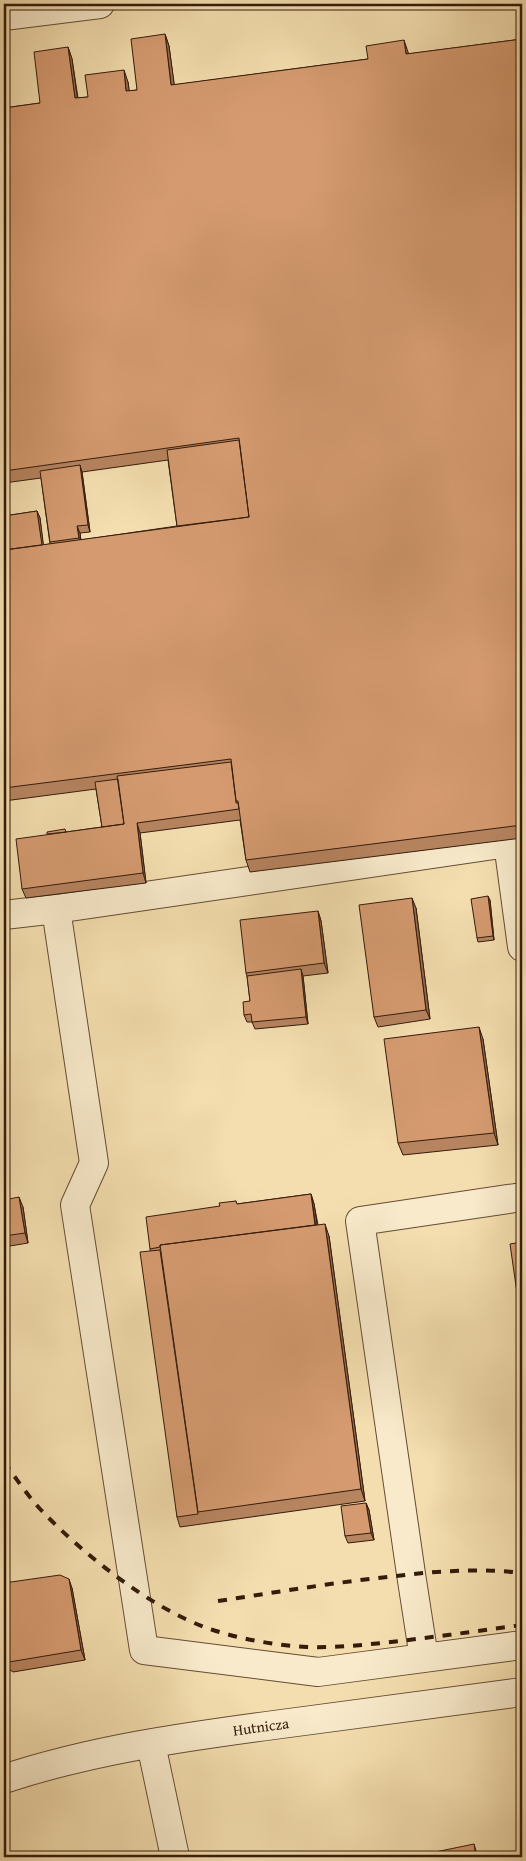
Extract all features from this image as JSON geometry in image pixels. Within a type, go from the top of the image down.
[{"type":"street","points":[[4,16],[100,4]]},
{"type":"street","points":[[4,915],[508,843],[522,947]]},
{"type":"street","points":[[56,909],[94,1163],[75,1206],[144,1650],[318,1672],[522,1645]]},
{"type":"street","points":[[424,1658],[360,1221],[522,1197]]},
{"type":"street","name":"Hutnicza","points":[[4,1779],[35,1769],[212,1733],[522,1692]]},
{"type":"street","points":[[151,1744],[175,1857]]},
{"type":"building","points":[[165,34],[171,85],[368,59],[366,46],[404,40],[406,54],[522,39],[522,765],[519,766],[522,792],[522,825],[246,860],[231,759],[4,788],[4,550],[249,517],[239,438],[4,471],[4,108],[40,103],[34,52],[68,47],[75,98],[88,97],[85,75],[124,70],[126,91],[137,90],[131,39]]},
{"type":"building","points":[[239,440],[249,517],[177,526],[167,450]]},
{"type":"building","points":[[80,465],[88,525],[77,526],[79,538],[50,542],[40,471]]},
{"type":"building","points":[[37,511],[42,545],[4,550],[4,516]]},
{"type":"building","points":[[231,762],[236,803],[238,803],[239,809],[137,823],[143,873],[22,889],[16,839],[124,824],[117,776]]},
{"type":"building","points":[[522,767],[522,788],[520,768]]},
{"type":"building","points":[[118,779],[124,824],[102,827],[95,782]]},
{"type":"building","points":[[65,829],[66,832],[47,834],[47,832]]},
{"type":"building","points":[[488,896],[493,936],[477,938],[471,899]]},
{"type":"building","points":[[412,898],[426,1010],[374,1017],[359,905]]},
{"type":"building","points":[[318,911],[324,963],[246,973],[240,920]]},
{"type":"building","points":[[301,969],[306,1017],[252,1022],[251,1014],[244,1015],[243,1002],[250,1001],[247,976]]},
{"type":"building","points":[[479,1027],[494,1133],[398,1143],[384,1039]]},
{"type":"building","points":[[311,1194],[315,1225],[160,1245],[160,1247],[150,1249],[146,1217],[220,1206],[219,1203],[236,1201],[237,1204]]},
{"type":"building","points":[[19,1197],[25,1233],[4,1236],[4,1200]]},
{"type":"building","points":[[325,1224],[361,1489],[198,1512],[160,1245]]},
{"type":"building","points":[[522,1242],[522,1328],[510,1244]]},
{"type":"building","points":[[160,1250],[198,1514],[177,1517],[140,1252]]},
{"type":"building","points":[[366,1503],[371,1533],[345,1536],[341,1506]]},
{"type":"building","points":[[60,1575],[69,1579],[81,1650],[9,1662],[4,1658],[4,1583]]},
{"type":"building","points":[[474,1844],[476,1857],[411,1857]]},
{"type":"railway","points":[[4,1462],[41,1510],[76,1544],[118,1578],[162,1607],[185,1619],[219,1632],[282,1645],[328,1647],[391,1642],[522,1625]]},
{"type":"railway","points":[[218,1601],[352,1581],[428,1573],[475,1570],[522,1573]]}]
